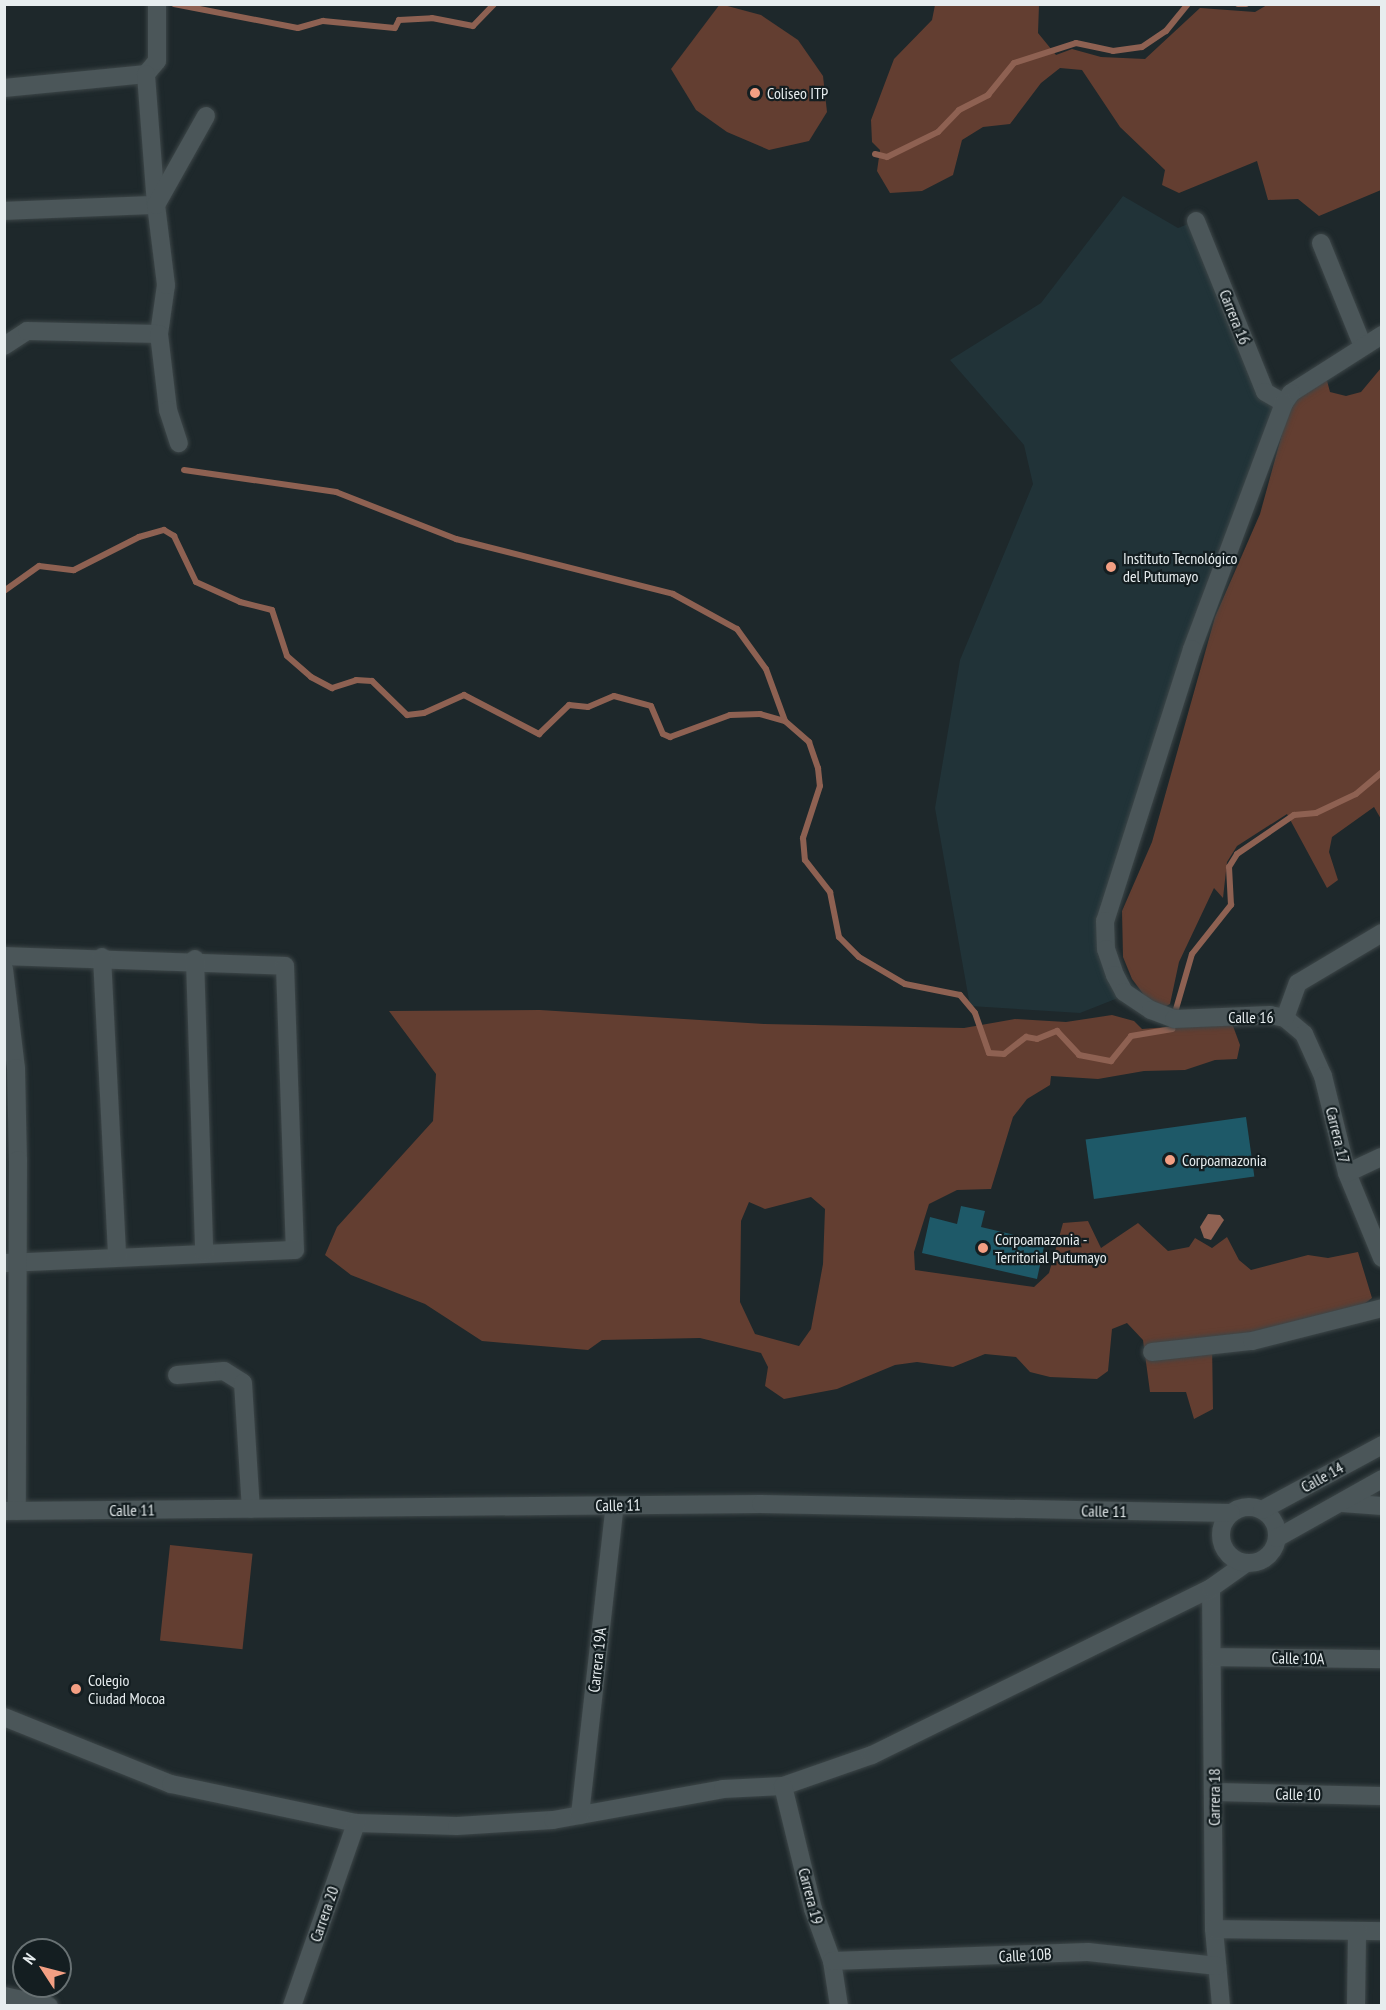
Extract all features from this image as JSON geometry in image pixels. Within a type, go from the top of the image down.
[{"type":"street","points":[[4,88],[146,74],[157,61],[157,4]]},
{"type":"street","points":[[146,74],[156,205],[166,285],[159,334],[168,410],[179,443]]},
{"type":"street","points":[[156,205],[206,116]]},
{"type":"street","points":[[4,211],[156,205]]},
{"type":"street","name":"Carrera 16","points":[[1196,220],[1265,392],[1284,403]]},
{"type":"street","points":[[1321,243],[1362,344]]},
{"type":"street","points":[[4,346],[13,336],[27,331],[159,334]]},
{"type":"street","points":[[1284,403],[1291,393],[1362,344],[1382,335]]},
{"type":"street","name":"Calle 16","points":[[1284,403],[1192,649],[1106,921],[1106,949],[1124,992],[1174,1019],[1270,1015],[1285,1018],[1298,983],[1382,933]]},
{"type":"street","points":[[4,956],[195,959],[285,966],[295,1250],[204,1252],[13,1263]]},
{"type":"street","points":[[102,957],[117,1257]]},
{"type":"street","points":[[195,959],[204,1252]]},
{"type":"street","points":[[4,969],[10,1069],[13,1263],[19,1330],[11,1511]]},
{"type":"street","name":"Carrera 17","points":[[1285,1018],[1304,1034],[1318,1061],[1347,1173],[1382,1258]]},
{"type":"street","points":[[1347,1173],[1382,1157]]},
{"type":"street","points":[[1152,1352],[1252,1341],[1382,1308]]},
{"type":"street","points":[[177,1375],[224,1371],[243,1383],[251,1509]]},
{"type":"street","name":"Calle 14","points":[[1262,1510],[1382,1444]]},
{"type":"street","name":"Calle 14","points":[[1277,1538],[1382,1479]]},
{"type":"street","points":[[1342,1503],[1382,1506]]},
{"type":"street","name":"Calle 11","points":[[11,1511],[761,1504],[1231,1513]]},
{"type":"street","name":"Carrera 19A","points":[[580,1815],[615,1505]]},
{"type":"street","points":[[4,1717],[171,1784],[356,1823],[457,1826],[580,1815],[723,1789],[783,1786],[872,1755],[1210,1588],[1246,1563],[1266,1557],[1277,1538],[1271,1517],[1262,1510],[1241,1508],[1231,1513],[1224,1521],[1221,1543],[1227,1553],[1246,1563]]},
{"type":"street","name":"Carrera 18","points":[[1210,1588],[1214,1657],[1214,1929],[1221,2006]]},
{"type":"street","name":"Calle 10A","points":[[1214,1657],[1382,1659]]},
{"type":"street","name":"Carrera 19","points":[[783,1786],[813,1909],[832,1961],[839,2006]]},
{"type":"street","name":"Calle 10","points":[[1214,1792],[1382,1796]]},
{"type":"street","name":"Carrera 20","points":[[292,2006],[356,1823]]},
{"type":"street","points":[[1214,1929],[1382,1931]]},
{"type":"street","points":[[1356,2006],[1357,1931]]},
{"type":"street","name":"Calle 10B","points":[[832,1961],[1088,1952],[1217,1966]]},
{"type":"street","points":[[4,1996],[49,2006]]},
{"type":"shaded area","name":"Coliseo ITP","points":[[720,4],[761,15],[798,40],[823,76],[827,112],[809,141],[769,150],[727,132],[696,110],[671,69]]},
{"type":"shaded area","points":[[935,5],[1039,5],[1038,33],[1056,55],[1072,49],[1101,57],[1145,59],[1200,8],[1255,12],[1267,5],[1381,5],[1381,190],[1319,216],[1298,199],[1268,200],[1257,161],[1179,193],[1162,185],[1165,170],[1120,127],[1082,70],[1060,68],[1041,83],[1010,124],[983,127],[962,140],[953,175],[922,191],[890,193],[877,171],[880,150],[872,142],[871,120],[894,59],[932,20]]},
{"type":"shaded area","name":"Instituto Tecnológico del Putumayo","points":[[1123,196],[1178,228],[1196,221],[1265,392],[1284,403],[1105,921],[1118,998],[1080,1013],[970,1006],[935,808],[960,660],[1033,484],[1024,445],[950,360],[1041,303]]},
{"type":"shaded area","points":[[1381,368],[1381,819],[1374,807],[1332,837],[1329,852],[1338,880],[1327,888],[1287,814],[1237,846],[1227,862],[1223,898],[1214,888],[1179,962],[1170,1004],[1164,1007],[1147,999],[1132,979],[1123,957],[1122,911],[1152,842],[1215,617],[1260,514],[1288,412],[1299,397],[1326,377],[1330,392],[1346,396],[1361,392]]},
{"type":"shaded area","points":[[540,1010],[764,1024],[964,1028],[1015,1019],[1066,1022],[1112,1015],[1134,1021],[1142,1029],[1219,1023],[1233,1026],[1240,1045],[1237,1059],[1215,1060],[1185,1070],[1144,1071],[1098,1079],[1051,1076],[1050,1085],[1027,1099],[1013,1117],[991,1189],[957,1190],[929,1204],[914,1252],[915,1270],[1034,1287],[1049,1273],[1063,1223],[1088,1221],[1101,1248],[1138,1223],[1168,1251],[1189,1247],[1195,1238],[1212,1248],[1227,1237],[1239,1260],[1251,1270],[1308,1255],[1328,1258],[1358,1252],[1372,1298],[1360,1307],[1212,1342],[1213,1409],[1194,1419],[1186,1392],[1150,1392],[1143,1340],[1127,1323],[1112,1329],[1108,1371],[1097,1379],[1050,1377],[1030,1372],[1016,1357],[985,1354],[953,1367],[917,1362],[895,1365],[837,1389],[784,1399],[765,1386],[768,1367],[761,1353],[700,1338],[602,1340],[588,1350],[482,1341],[425,1304],[351,1275],[325,1255],[337,1227],[433,1121],[436,1074],[389,1011]],"holes":[[[811,1197],[825,1209],[823,1264],[811,1329],[799,1346],[755,1334],[740,1302],[741,1221],[749,1202],[765,1209]]]},
{"type":"shaded area","points":[[1208,1214],[1220,1215],[1224,1220],[1211,1240],[1204,1238],[1200,1227]]},
{"type":"shaded area","points":[[170,1545],[253,1554],[243,1649],[160,1640]]},
{"type":"building","name":"Corpoamazonia","points":[[1246,1117],[1254,1176],[1094,1199],[1086,1140]]},
{"type":"building","name":"Corpoamazonia - Territorial Putumayo","points":[[961,1206],[985,1211],[981,1227],[1045,1242],[1037,1279],[922,1253],[930,1217],[957,1224]]},
{"type":"waterway","points":[[174,4],[298,28],[323,21],[395,28],[399,20],[432,18],[473,26],[494,4]]},
{"type":"waterway","points":[[875,154],[887,157],[938,132],[959,110],[988,95],[1014,63],[1076,43],[1113,51],[1142,47],[1166,31],[1188,4]]},
{"type":"waterway","points":[[1238,4],[1246,4]]},
{"type":"waterway","points":[[184,470],[336,492],[456,539],[673,594],[737,629],[766,669],[785,721]]},
{"type":"waterway","points":[[4,591],[39,566],[74,570],[139,537],[164,530],[174,536],[196,582],[240,602],[272,610],[287,656],[311,677],[332,688],[356,680],[372,681],[407,715],[424,713],[464,695],[539,734],[569,705],[588,707],[614,696],[651,706],[663,734],[670,737],[730,715],[760,714],[785,721],[809,742],[818,768],[820,786],[803,838],[805,860],[830,892],[839,937],[859,957],[905,984],[960,995],[975,1013],[989,1053],[1004,1054],[1026,1037],[1037,1039],[1057,1031],[1079,1055],[1111,1061],[1131,1036],[1172,1029]]},
{"type":"waterway","points":[[1176,1009],[1192,954],[1231,905],[1229,867],[1237,854],[1294,815],[1316,813],[1356,794],[1382,772]]},
{"type":"place","name":"Coliseo ITP","points":[[755,93]]},
{"type":"place","name":"Instituto Tecnológico del Putumayo","points":[[1111,567]]},
{"type":"place","name":"Corpoamazonia","points":[[1170,1160]]},
{"type":"place","name":"Corpoamazonia - Territorial Putumayo","points":[[983,1248]]},
{"type":"place","name":"Colegio Ciudad Mocoa","points":[[76,1689]]}]
